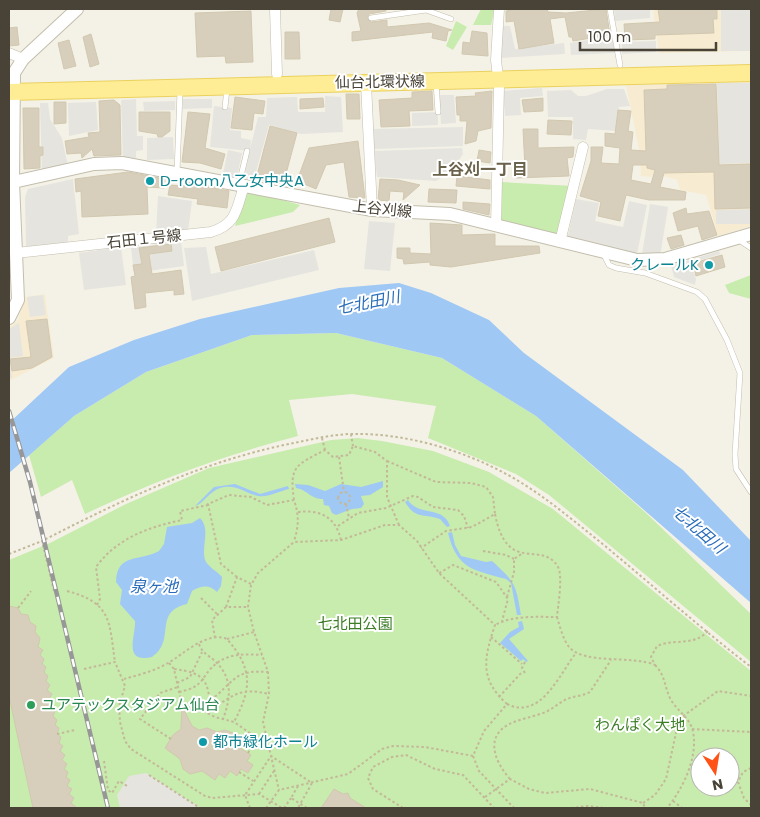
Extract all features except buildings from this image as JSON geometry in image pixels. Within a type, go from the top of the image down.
[{"type":"main road","name":"仙台北環状線","points":[[11,86],[180,87],[436,81],[497,74],[620,65],[751,63]]},
{"type":"main road","name":"仙台北環状線","points":[[11,86],[277,74],[751,73]]},
{"type":"street","points":[[9,318],[18,300],[11,182],[15,100],[11,86],[14,72],[23,59],[65,17],[77,9]]},
{"type":"street","points":[[275,9],[277,74]]},
{"type":"street","points":[[496,226],[499,9]]},
{"type":"street","points":[[9,53],[23,59]]},
{"type":"street","points":[[366,83],[372,210]]},
{"type":"street","points":[[560,242],[582,147]]},
{"type":"street","name":"上谷刈線","points":[[11,182],[94,164],[122,163],[372,210],[450,214],[603,253],[632,259],[657,261],[751,234]]},
{"type":"street","name":"石田１号線","points":[[16,253],[211,232],[226,227],[234,215],[241,185]]},
{"type":"lane","points":[[370,18],[427,9],[451,19]]},
{"type":"lane","points":[[610,9],[620,65]]},
{"type":"lane","points":[[436,81],[438,112]]},
{"type":"lane","points":[[225,107],[227,86]]},
{"type":"lane","points":[[177,173],[180,87]]},
{"type":"lane","points":[[241,185],[247,151]]},
{"type":"lane","points":[[738,238],[751,248]]},
{"type":"lane","points":[[603,253],[609,265],[645,273],[697,292],[705,299],[727,340],[740,373],[735,454],[736,469],[751,492]]},
{"type":"path","points":[[322,437],[325,450],[329,455],[339,457],[351,453],[353,446],[351,434]]},
{"type":"path","points":[[9,554],[42,541],[92,515],[190,471],[273,447],[322,437],[351,434],[417,441],[465,456],[508,474],[564,513],[708,630],[751,668]]},
{"type":"path","points":[[353,446],[375,452],[387,461],[436,482],[472,483],[486,487],[492,497],[499,533],[504,542],[511,548],[523,553],[548,558],[558,567],[560,577],[557,618],[567,644],[576,652],[612,660],[639,660],[655,665]]},
{"type":"path","points":[[279,790],[263,722],[269,694],[268,672],[254,632],[248,606],[251,585],[258,573],[294,542],[299,524],[291,483],[292,473],[296,468],[325,450]]},
{"type":"path","points":[[339,457],[344,491]]},
{"type":"path","points":[[387,461],[387,497],[399,525]]},
{"type":"path","points":[[344,491],[349,494],[350,498],[346,504],[348,518]]},
{"type":"path","points":[[344,491],[339,495],[338,499],[342,504],[346,504]]},
{"type":"path","points":[[97,605],[100,599],[96,567],[112,547],[154,526],[182,520],[180,511],[208,504],[229,495],[251,498],[267,505],[294,500]]},
{"type":"path","points":[[338,526],[348,518],[365,511],[390,506],[409,498],[418,497],[434,507],[458,510],[464,516],[468,528]]},
{"type":"path","points":[[208,504],[221,564],[236,577],[251,585]]},
{"type":"path","points":[[298,512],[315,511],[338,526],[341,540]]},
{"type":"path","points":[[421,548],[446,531],[468,528],[495,514]]},
{"type":"path","points":[[294,542],[341,540],[385,525],[399,525],[404,528],[421,548],[439,573],[495,625]]},
{"type":"path","points":[[42,541],[54,591]]},
{"type":"path","points":[[483,551],[506,555],[514,559]]},
{"type":"path","points":[[514,559],[523,553]]},
{"type":"path","points":[[502,621],[514,572],[514,559]]},
{"type":"path","points":[[439,573],[453,565],[461,567],[475,576],[496,582],[507,597]]},
{"type":"path","points":[[215,638],[212,620],[226,607],[236,577]]},
{"type":"path","points":[[18,608],[31,591]]},
{"type":"path","points":[[67,591],[78,594],[97,605],[110,622],[115,662],[124,679],[125,686],[119,706],[120,722],[125,741],[131,749],[205,796],[259,794],[283,808],[298,786]]},
{"type":"path","points":[[201,598],[218,614]]},
{"type":"path","points":[[226,607],[248,606]]},
{"type":"path","points":[[557,618],[514,619],[502,621],[495,625],[485,668],[489,682],[499,697],[507,704],[521,708],[538,702],[546,696],[576,652]]},
{"type":"path","points":[[667,808],[673,801],[688,768],[693,740],[692,728],[671,699],[664,676],[651,657],[657,646],[668,642],[681,643],[696,640],[708,630]]},
{"type":"path","points":[[124,679],[168,663],[199,644],[215,638],[227,639],[254,632]]},
{"type":"path","points":[[491,637],[522,664],[522,672],[499,697]]},
{"type":"path","points":[[227,639],[239,654],[246,672],[248,690],[234,722]]},
{"type":"path","points":[[199,644],[202,652],[217,663],[228,682],[230,697],[223,719]]},
{"type":"path","points":[[177,683],[188,678],[193,672],[202,652]]},
{"type":"path","points":[[179,692],[192,689],[204,679],[217,663],[239,654],[263,655]]},
{"type":"path","points":[[612,660],[590,692],[569,698],[547,712],[514,722],[503,729],[494,743],[494,752],[495,759],[510,779],[529,789],[545,793],[590,789],[643,803],[655,795],[666,779],[671,766],[676,724],[684,716],[718,691],[751,696]]},
{"type":"path","points":[[84,669],[115,662]]},
{"type":"path","points":[[168,663],[174,669],[182,705]]},
{"type":"path","points":[[174,669],[193,672],[204,679],[211,699],[210,711]]},
{"type":"path","points":[[184,709],[211,699],[228,682],[246,672],[268,672]]},
{"type":"path","points":[[522,672],[526,674]]},
{"type":"path","points":[[171,739],[140,719],[153,699],[160,693],[178,687]]},
{"type":"path","points":[[207,713],[230,697],[248,690],[269,694]]},
{"type":"path","points":[[507,704],[484,731],[473,756],[480,771],[514,808]]},
{"type":"path","points":[[192,707],[234,722],[257,738]]},
{"type":"path","points":[[692,728],[751,732]]},
{"type":"path","points":[[57,734],[75,730]]},
{"type":"path","points":[[248,753],[257,738],[266,736]]},
{"type":"path","points":[[266,808],[279,790],[348,774],[382,749],[393,746],[425,747],[473,756]]},
{"type":"path","points":[[403,808],[374,789],[368,778],[373,767],[399,755],[411,757],[438,770],[460,773],[494,808]]},
{"type":"path","points":[[245,795],[271,756]]},
{"type":"path","points":[[271,756],[312,783]]},
{"type":"path","points":[[104,761],[108,790],[112,792],[119,781],[127,786]]},
{"type":"path","points":[[751,768],[743,772],[738,782],[744,798],[751,804]]},
{"type":"path","points":[[259,794],[274,770]]},
{"type":"path","points":[[239,772],[253,781]]},
{"type":"path","points":[[150,776],[200,808]]},
{"type":"path","points":[[485,797],[510,779]]},
{"type":"path","points":[[298,808],[312,783]]},
{"type":"path","points":[[245,795],[250,808]]},
{"type":"path","points":[[291,798],[307,808]]},
{"type":"path","points":[[673,801],[682,808]]},
{"type":"path","points":[[643,803],[645,808]]},
{"type":"path","points":[[571,808],[588,806],[604,808]]},
{"type":"shaded area","points":[[614,9],[650,9],[650,18],[615,21]]},
{"type":"shaded area","points":[[653,9],[751,9],[751,51],[659,53]]},
{"type":"shaded area","points":[[721,9],[751,9],[751,51],[721,51]]},
{"type":"shaded area","points":[[501,26],[510,26],[515,49],[564,43],[565,54],[500,58]]},
{"type":"shaded area","points":[[612,36],[615,53],[571,55],[570,43]]},
{"type":"shaded area","points":[[656,41],[656,52],[622,54],[622,42]]},
{"type":"shaded area","points":[[751,82],[751,226],[718,236],[706,195],[680,190],[677,180],[654,173],[651,177],[641,176],[640,155],[626,85]]},
{"type":"shaded area","points":[[717,83],[751,83],[751,163],[719,164]]},
{"type":"shaded area","points":[[542,88],[543,96],[520,98],[521,115],[505,116],[503,91]]},
{"type":"shaded area","points":[[607,89],[624,89],[630,106],[619,107],[616,131],[588,129],[586,140],[573,139],[573,117],[548,117],[547,91],[571,90],[578,96],[586,96]]},
{"type":"shaded area","points":[[439,95],[454,95],[456,123],[441,124]]},
{"type":"shaded area","points":[[325,96],[341,97],[343,132],[301,134],[269,125],[254,179],[244,178],[250,151],[210,147],[214,106],[232,108],[230,130],[241,131],[241,138],[251,140],[250,149],[258,117],[266,117],[267,98],[297,97],[298,112],[325,112]]},
{"type":"shaded area","points":[[136,99],[137,136],[143,136],[143,150],[136,151],[136,158],[123,159],[121,100]]},
{"type":"shaded area","points":[[183,99],[212,99],[212,108],[183,109]]},
{"type":"shaded area","points":[[175,101],[175,110],[144,111],[143,102]]},
{"type":"shaded area","points":[[96,102],[98,130],[69,136],[68,103]]},
{"type":"shaded area","points":[[40,103],[48,103],[50,119],[62,138],[68,166],[42,173]]},
{"type":"shaded area","points":[[438,112],[438,125],[412,126],[412,113]]},
{"type":"shaded area","points":[[463,127],[463,146],[374,149],[373,129]]},
{"type":"shaded area","points":[[173,137],[174,159],[147,160],[147,138]]},
{"type":"shaded area","points":[[462,148],[463,154],[451,172],[436,181],[377,177],[374,151]]},
{"type":"shaded area","points":[[228,150],[242,153],[237,177],[223,174]]},
{"type":"shaded area","points":[[73,179],[79,234],[68,236],[68,245],[32,248],[26,246],[25,197],[28,189]]},
{"type":"shaded area","points":[[158,196],[192,201],[188,231],[156,235]]},
{"type":"shaded area","points":[[576,199],[599,203],[595,221],[623,227],[629,201],[647,205],[637,254],[567,240]]},
{"type":"shaded area","points":[[650,204],[668,207],[660,257],[642,254]]},
{"type":"shaded area","points":[[751,209],[751,224],[716,224],[716,210]]},
{"type":"shaded area","points":[[369,221],[395,223],[390,271],[364,269]]},
{"type":"shaded area","points":[[181,241],[184,266],[134,273],[131,248]]},
{"type":"shaded area","points":[[121,247],[126,285],[84,290],[79,253]]},
{"type":"shaded area","points":[[206,247],[211,274],[314,250],[319,270],[192,301],[184,248]]},
{"type":"shaded area","points":[[719,251],[720,254],[691,263],[696,279],[695,285],[674,277],[671,266]]},
{"type":"shaded area","points":[[45,294],[54,358],[9,381],[9,328],[18,320],[25,297]]},
{"type":"shaded area","points":[[43,295],[46,315],[30,317],[27,297]]},
{"type":"shaded area","points":[[19,323],[23,356],[9,358],[9,329]]},
{"type":"shaded area","points":[[9,358],[12,378],[9,378]]},
{"type":"shaded area","points":[[146,773],[201,808],[120,808],[117,795],[129,776]]},
{"type":"green space","points":[[481,9],[495,9],[491,25],[473,25]]},
{"type":"green space","points":[[456,21],[467,27],[453,50],[446,46]]},
{"type":"green space","points":[[501,182],[574,186],[559,239],[496,226]]},
{"type":"green space","points":[[250,191],[300,205],[293,212],[235,226],[244,196]]},
{"type":"green space","points":[[751,275],[751,299],[729,293],[725,285]]},
{"type":"green space","points":[[336,333],[442,358],[536,416],[645,512],[751,614],[751,662],[549,495],[516,474],[428,438],[436,406],[352,394],[289,400],[298,436],[190,470],[85,514],[72,480],[41,497],[29,455],[74,416],[146,372],[252,335]]},
{"type":"green space","name":"七北田公園","points":[[358,438],[433,451],[489,472],[553,509],[751,671],[751,808],[9,808],[9,560],[50,543],[126,504],[209,468],[331,440]]},
{"type":"water","name":"七北田川","points":[[399,283],[431,293],[489,320],[524,353],[683,470],[751,541],[751,603],[536,416],[442,358],[336,333],[252,335],[146,372],[74,416],[9,473],[9,423],[69,367],[134,340],[200,319],[339,288]]},
{"type":"water","points":[[383,481],[383,487],[370,495],[361,496],[364,504],[361,508],[336,515],[332,513],[329,506],[324,505],[323,499],[315,498],[296,488],[295,484],[308,485],[325,491],[341,484],[361,487]]},
{"type":"water","points":[[235,484],[260,494],[288,486],[289,489],[261,496],[233,487],[224,487],[215,491],[195,506],[214,487]]},
{"type":"water","points":[[408,500],[418,508],[442,515],[450,526],[447,527],[440,519],[416,514],[405,502]]},
{"type":"water","name":"泉ヶ池","points":[[200,518],[205,527],[205,560],[222,577],[221,586],[217,592],[205,587],[192,591],[187,604],[176,608],[170,613],[163,643],[159,650],[152,657],[143,658],[137,656],[133,647],[135,621],[120,604],[122,590],[116,582],[120,566],[131,559],[159,551],[164,544],[167,527],[192,523]]},
{"type":"water","points":[[452,532],[455,545],[461,556],[486,562],[492,561],[506,574],[516,590],[521,615],[517,615],[511,583],[506,579],[476,570],[462,561],[452,545],[448,533]]},
{"type":"water","points":[[522,621],[524,629],[509,639],[528,661],[526,662],[523,659],[521,661],[500,643],[510,632],[519,627],[518,622]]},
{"type":"railway","points":[[9,411],[30,482],[108,808]]},
{"type":"place","name":"D-room八乙女中央A","points":[[150,181]]},
{"type":"place","name":"クレールK","points":[[709,265]]},
{"type":"place","name":"ユアテックスタジアム仙台","points":[[31,705]]},
{"type":"place","name":"都市緑化ホール","points":[[203,742]]},
{"type":"district","name":"上谷刈一丁目","points":[[480,169]]},
{"type":"park label","name":"わんぱく大地","points":[[640,725]]}]
